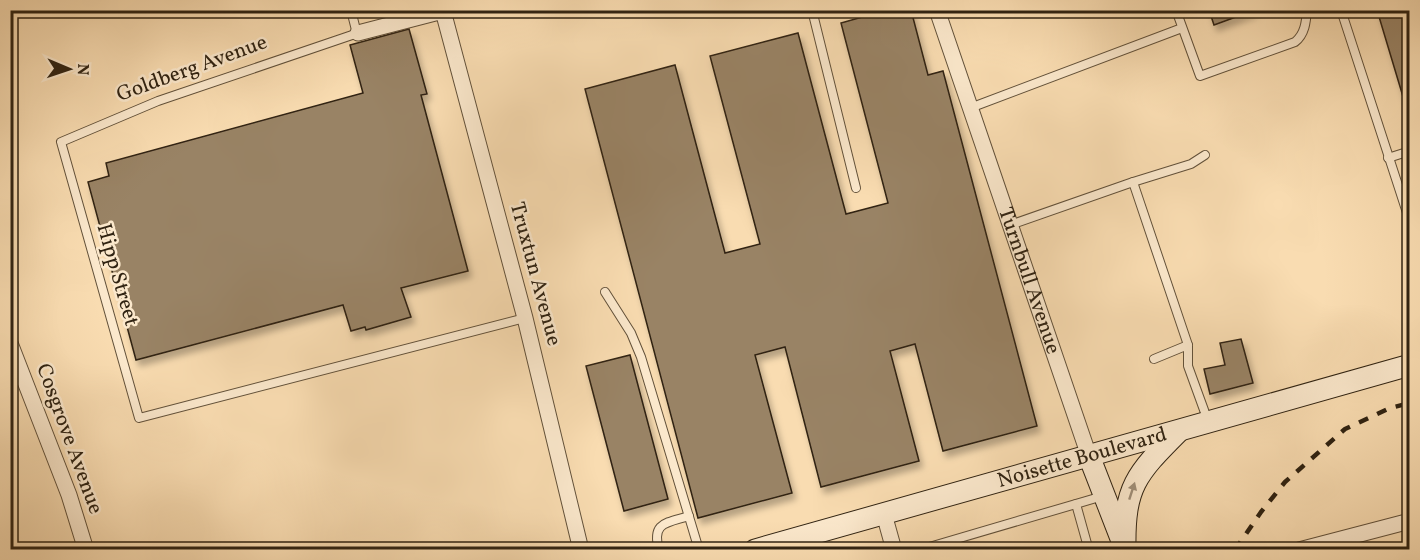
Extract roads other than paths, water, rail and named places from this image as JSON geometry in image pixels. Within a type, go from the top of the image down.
[{"type":"street","name":"Turnbull Avenue","points":[[937,10],[1089,456],[1125,549]]},
{"type":"street","name":"Goldberg Avenue","points":[[358,34],[443,11]]},
{"type":"street","name":"Truxtun Avenue","points":[[443,11],[525,318],[581,549]]},
{"type":"street","name":"Cosgrove Avenue","points":[[10,343],[69,495],[86,549]]},
{"type":"street","name":"Noisette Boulevard","points":[[755,549],[1410,366]]},
{"type":"street","points":[[1125,549],[1125,527],[1130,494],[1137,476],[1179,430]]},
{"type":"street","points":[[884,514],[894,549]]},
{"type":"street","points":[[1299,549],[1410,520]]},
{"type":"lane","points":[[351,10],[358,34]]},
{"type":"lane","points":[[812,10],[856,188]]},
{"type":"lane","points":[[1176,10],[1200,76],[1299,39],[1305,27],[1307,10]]},
{"type":"lane","points":[[1341,10],[1410,222]]},
{"type":"lane","points":[[970,108],[1182,28]]},
{"type":"lane","name":"Goldberg Avenue","points":[[61,142],[158,101],[358,34]]},
{"type":"lane","name":"Hipp Street","points":[[61,142],[139,418],[525,318]]},
{"type":"lane","points":[[1388,158],[1410,151]]},
{"type":"lane","points":[[1010,225],[1191,164],[1205,155]]},
{"type":"lane","points":[[1133,182],[1188,345],[1188,366],[1208,422]]},
{"type":"lane","points":[[605,292],[631,333],[641,357],[699,549]]},
{"type":"lane","points":[[1154,359],[1188,345]]},
{"type":"lane","points":[[920,549],[1104,496]]},
{"type":"lane","points":[[1076,504],[1088,547],[1080,549]]},
{"type":"lane","points":[[658,549],[655,538],[657,529],[663,524],[689,516]]},
{"type":"railway","points":[[1235,550],[1285,482],[1345,429],[1390,408],[1410,403]]}]
